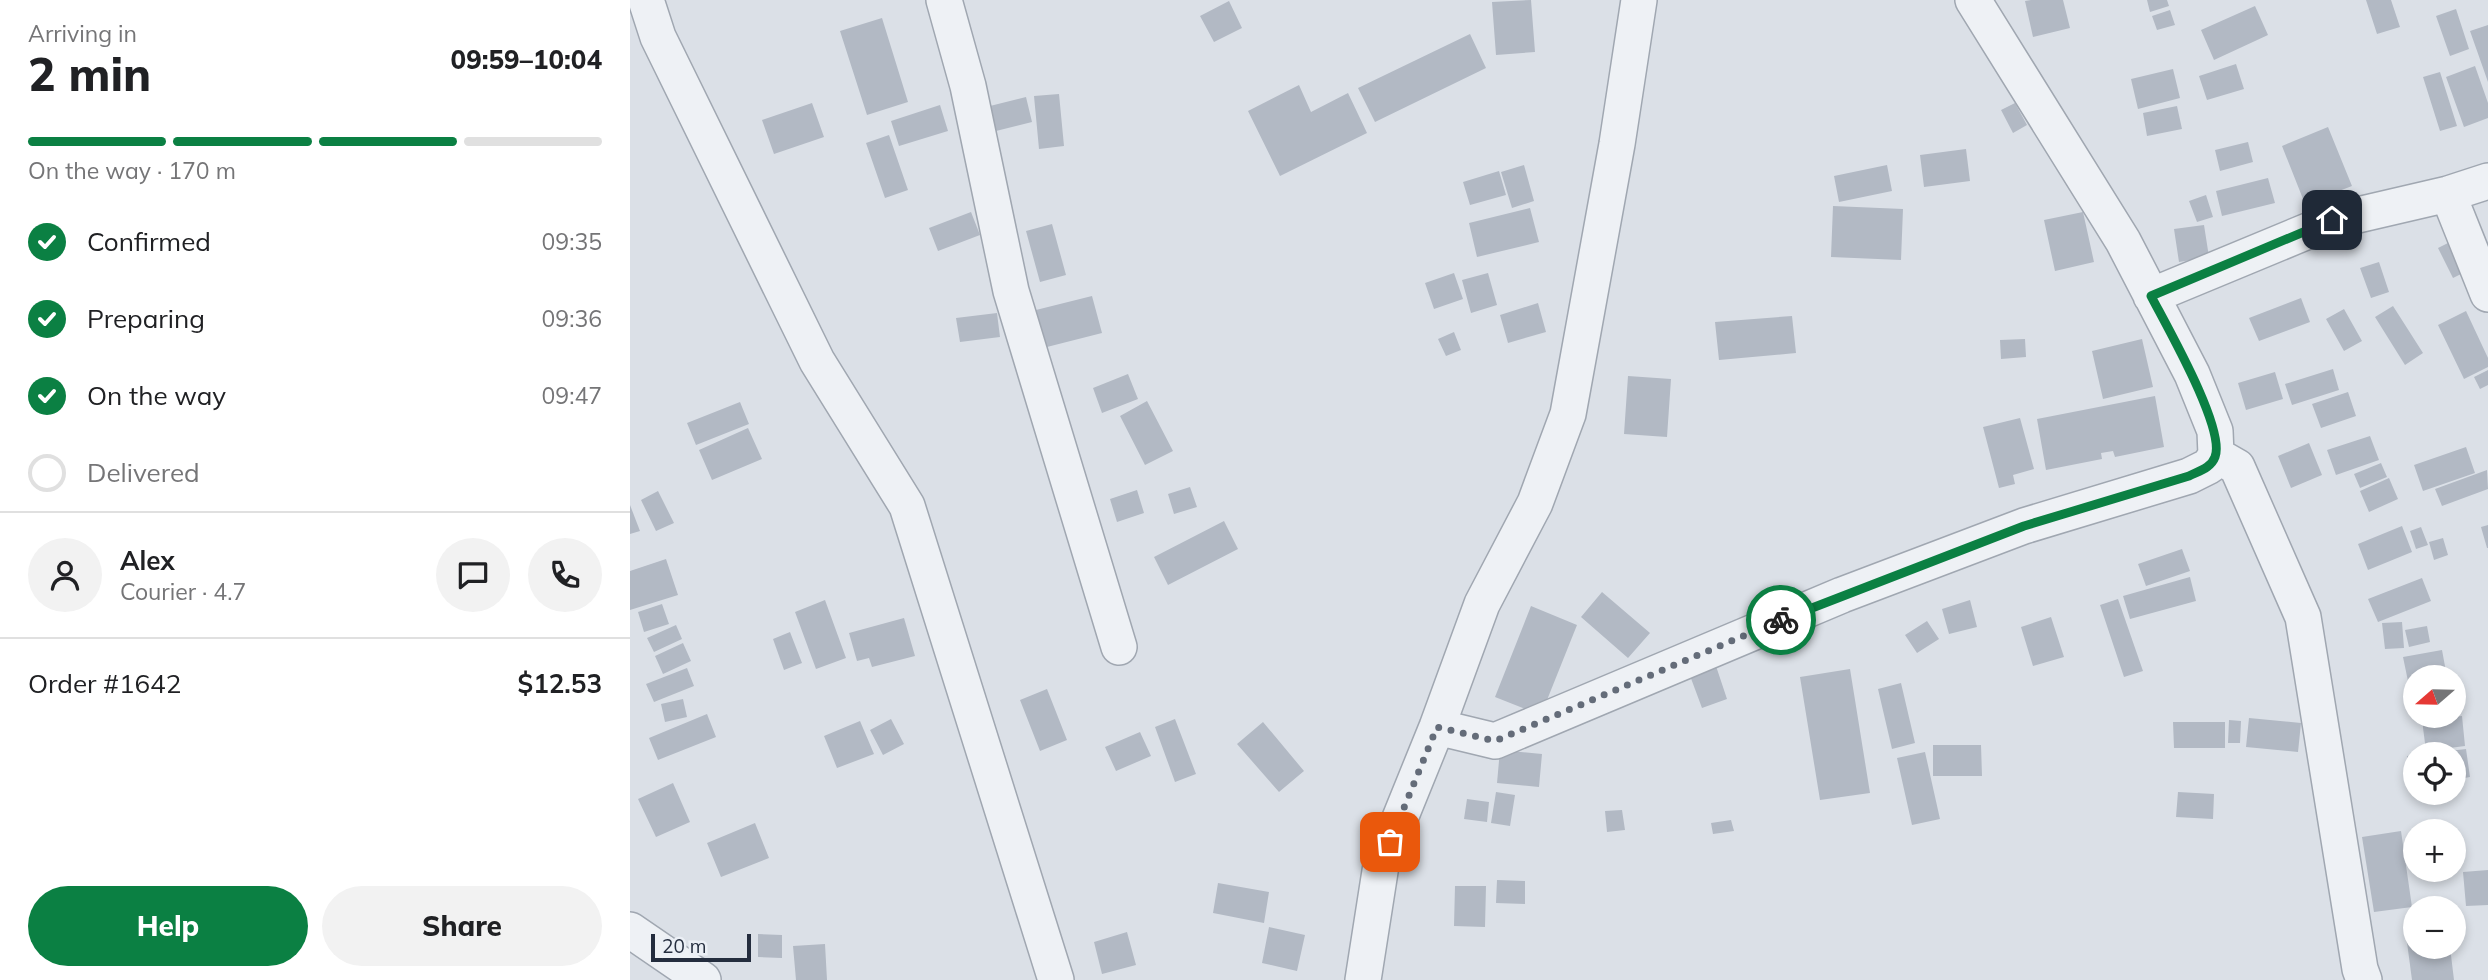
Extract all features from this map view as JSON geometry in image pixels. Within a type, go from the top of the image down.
[{"type":"street","points":[[646,0],[658,37],[817,361],[907,506],[1056,980]]},
{"type":"street","points":[[944,0],[968,86],[1011,291],[1119,647]]},
{"type":"street","points":[[1363,980],[1381,865],[1437,727],[1482,604],[1535,503],[1568,414],[1617,144],[1639,0]]},
{"type":"street","points":[[1437,727],[1495,741],[1842,595],[2024,526],[2189,476],[2209,466],[2216,455],[2215,431],[2196,385],[2151,296],[2123,241],[1973,0]]},
{"type":"street","points":[[2151,296],[2332,220],[2448,194],[2488,181]]},
{"type":"street","points":[[2448,194],[2488,294]]},
{"type":"street","points":[[2216,455],[2236,467],[2304,617],[2360,969],[2364,980]]},
{"type":"street","points":[[630,930],[703,980]]},
{"type":"building","points":[[1531,0],[1535,52],[1496,55],[1492,2]]},
{"type":"building","points":[[2063,0],[2070,28],[2033,37],[2025,1]]},
{"type":"building","points":[[2147,0],[2167,0],[2169,6],[2150,12]]},
{"type":"building","points":[[2366,0],[2391,0],[2400,27],[2377,34]]},
{"type":"building","points":[[1229,1],[1242,28],[1214,42],[1200,16]]},
{"type":"building","points":[[2255,6],[2268,35],[2214,60],[2201,30]]},
{"type":"building","points":[[2456,9],[2469,49],[2450,56],[2436,16]]},
{"type":"building","points":[[2170,10],[2175,25],[2157,30],[2152,16]]},
{"type":"building","points":[[882,18],[908,102],[867,115],[840,31]]},
{"type":"building","points":[[2488,25],[2488,82],[2470,31]]},
{"type":"building","points":[[1470,34],[1486,68],[1375,122],[1358,88]]},
{"type":"building","points":[[2236,64],[2244,89],[2207,100],[2199,76]]},
{"type":"building","points":[[2475,66],[2488,103],[2488,118],[2464,127],[2446,77]]},
{"type":"building","points":[[2173,69],[2180,98],[2138,109],[2131,79]]},
{"type":"building","points":[[2440,72],[2457,126],[2440,131],[2423,77]]},
{"type":"building","points":[[1299,85],[1311,112],[1348,93],[1367,133],[1280,176],[1248,111]]},
{"type":"building","points":[[1059,94],[1064,146],[1039,149],[1034,96]]},
{"type":"building","points":[[1026,97],[1032,122],[996,131],[990,106]]},
{"type":"building","points":[[812,103],[824,137],[774,154],[762,120]]},
{"type":"building","points":[[2015,103],[2027,125],[2013,133],[2001,110]]},
{"type":"building","points":[[940,105],[948,131],[899,146],[891,121]]},
{"type":"building","points":[[2177,106],[2182,129],[2147,136],[2143,113]]},
{"type":"building","points":[[2328,127],[2352,186],[2305,204],[2282,146]]},
{"type":"building","points":[[889,135],[908,190],[885,198],[866,143]]},
{"type":"building","points":[[2248,142],[2253,162],[2220,171],[2215,150]]},
{"type":"building","points":[[1966,149],[1970,181],[1924,187],[1920,155]]},
{"type":"building","points":[[1524,165],[1534,201],[1512,208],[1501,172]]},
{"type":"building","points":[[1887,165],[1892,191],[1839,202],[1834,176]]},
{"type":"building","points":[[1499,171],[1506,195],[1470,205],[1463,182]]},
{"type":"building","points":[[2268,178],[2275,203],[2222,216],[2216,191]]},
{"type":"building","points":[[2206,195],[2213,217],[2197,222],[2189,201]]},
{"type":"building","points":[[1833,206],[1903,209],[1901,260],[1831,257]]},
{"type":"building","points":[[1530,208],[1539,242],[1477,257],[1469,223]]},
{"type":"building","points":[[971,212],[980,235],[938,251],[929,228]]},
{"type":"building","points":[[2083,212],[2094,262],[2055,271],[2044,220]]},
{"type":"building","points":[[1052,224],[1066,275],[1040,282],[1026,231]]},
{"type":"building","points":[[2204,225],[2209,257],[2179,262],[2174,229]]},
{"type":"building","points":[[2458,238],[2473,268],[2453,278],[2438,248]]},
{"type":"building","points":[[2379,262],[2389,292],[2371,298],[2360,268]]},
{"type":"building","points":[[1454,273],[1463,299],[1434,309],[1425,283]]},
{"type":"building","points":[[1488,273],[1497,305],[1471,313],[1462,280]]},
{"type":"building","points":[[1092,296],[1102,333],[1043,348],[1032,311]]},
{"type":"building","points":[[2301,298],[2310,322],[2259,341],[2249,318]]},
{"type":"building","points":[[1538,303],[1546,332],[1508,343],[1500,315]]},
{"type":"building","points":[[2393,306],[2423,353],[2405,365],[2375,317]]},
{"type":"building","points":[[2344,309],[2362,341],[2344,351],[2326,319]]},
{"type":"building","points":[[2466,311],[2488,358],[2488,367],[2464,379],[2438,325]]},
{"type":"building","points":[[997,313],[1000,337],[960,342],[956,318]]},
{"type":"building","points":[[1792,316],[1796,353],[1719,360],[1715,322]]},
{"type":"building","points":[[1454,332],[1461,350],[1446,356],[1438,339]]},
{"type":"building","points":[[2025,339],[2026,357],[2001,359],[2000,340]]},
{"type":"building","points":[[2142,339],[2153,387],[2103,399],[2092,351]]},
{"type":"building","points":[[2333,369],[2339,390],[2292,405],[2285,384]]},
{"type":"building","points":[[2488,370],[2488,385],[2480,389],[2474,377]]},
{"type":"building","points":[[2275,372],[2283,399],[2246,410],[2238,383]]},
{"type":"building","points":[[1128,374],[1138,399],[1102,413],[1093,388]]},
{"type":"building","points":[[1628,376],[1671,379],[1667,437],[1624,434]]},
{"type":"building","points":[[2348,392],[2356,416],[2321,428],[2312,404]]},
{"type":"building","points":[[2155,396],[2164,447],[2115,457],[2113,451],[2101,453],[2102,459],[2046,470],[2037,419]]},
{"type":"building","points":[[1147,401],[1173,451],[1145,465],[1120,416]]},
{"type":"building","points":[[740,402],[749,424],[696,445],[687,423]]},
{"type":"building","points":[[2020,418],[2034,469],[2013,475],[2015,484],[1999,488],[1983,427]]},
{"type":"building","points":[[748,428],[762,459],[712,480],[699,450]]},
{"type":"building","points":[[2370,436],[2379,460],[2336,475],[2327,450]]},
{"type":"building","points":[[2309,443],[2322,475],[2291,488],[2278,456]]},
{"type":"building","points":[[2466,447],[2475,473],[2423,491],[2414,465]]},
{"type":"building","points":[[2381,463],[2387,477],[2360,488],[2354,474]]},
{"type":"building","points":[[2487,470],[2488,489],[2442,506],[2435,489]]},
{"type":"building","points":[[2389,478],[2398,499],[2369,512],[2360,491]]},
{"type":"building","points":[[1190,487],[1197,507],[1174,514],[1168,494]]},
{"type":"building","points":[[1137,490],[1144,513],[1117,522],[1110,499]]},
{"type":"building","points":[[658,491],[674,523],[656,531],[641,500]]},
{"type":"building","points":[[630,505],[640,531],[630,534]]},
{"type":"building","points":[[1224,521],[1238,549],[1168,585],[1154,557]]},
{"type":"building","points":[[2488,525],[2488,548],[2487,548],[2481,527]]},
{"type":"building","points":[[2402,526],[2412,552],[2368,570],[2358,544]]},
{"type":"building","points":[[2421,527],[2428,545],[2416,549],[2410,531]]},
{"type":"building","points":[[2443,538],[2448,555],[2434,560],[2429,542]]},
{"type":"building","points":[[2182,549],[2190,571],[2146,586],[2138,564]]},
{"type":"building","points":[[666,559],[678,595],[630,610],[630,571]]},
{"type":"building","points":[[2190,577],[2196,601],[2130,619],[2123,596]]},
{"type":"building","points":[[2422,578],[2431,601],[2378,622],[2368,599]]},
{"type":"building","points":[[1602,592],[1650,633],[1628,658],[1581,617]]},
{"type":"building","points":[[2118,599],[2143,671],[2124,677],[2100,605]]},
{"type":"building","points":[[825,600],[846,658],[816,669],[795,612]]},
{"type":"building","points":[[1970,600],[1977,627],[1949,634],[1942,609]]},
{"type":"building","points":[[662,604],[669,624],[644,632],[638,612]]},
{"type":"building","points":[[1531,606],[1577,625],[1541,715],[1495,697]]},
{"type":"building","points":[[2051,617],[2064,657],[2033,666],[2021,627]]},
{"type":"building","points":[[904,618],[915,656],[872,667],[869,658],[857,661],[849,633]]},
{"type":"building","points":[[1927,621],[1939,639],[1917,653],[1905,635]]},
{"type":"building","points":[[2402,622],[2404,648],[2385,649],[2382,623]]},
{"type":"building","points":[[676,625],[682,639],[654,652],[647,638]]},
{"type":"building","points":[[2427,626],[2430,642],[2409,647],[2405,630]]},
{"type":"building","points":[[790,632],[802,663],[784,670],[773,639]]},
{"type":"building","points":[[683,643],[691,661],[663,674],[655,656]]},
{"type":"building","points":[[2442,650],[2445,665],[2405,665],[2403,657]]},
{"type":"building","points":[[1715,663],[1727,699],[1702,708],[1689,673]]},
{"type":"building","points":[[687,668],[694,686],[654,702],[646,684]]},
{"type":"building","points":[[1850,669],[1870,793],[1820,800],[1800,677]]},
{"type":"building","points":[[1901,683],[1915,743],[1892,749],[1878,689]]},
{"type":"building","points":[[1047,689],[1067,740],[1040,751],[1020,700]]},
{"type":"building","points":[[683,699],[687,717],[665,722],[661,704]]},
{"type":"building","points":[[707,714],[716,737],[658,760],[649,738]]},
{"type":"building","points":[[2249,718],[2301,723],[2298,752],[2246,747]]},
{"type":"building","points":[[891,719],[904,744],[883,755],[870,730]]},
{"type":"building","points":[[1175,719],[1196,774],[1175,782],[1155,727]]},
{"type":"building","points":[[2229,720],[2241,721],[2240,743],[2228,743]]},
{"type":"building","points":[[860,721],[874,754],[837,768],[824,736]]},
{"type":"building","points":[[1263,722],[1304,771],[1279,792],[1237,744]]},
{"type":"building","points":[[2173,722],[2225,722],[2225,748],[2174,748]]},
{"type":"building","points":[[2423,728],[2463,728],[2465,742],[2425,742]]},
{"type":"building","points":[[1140,732],[1151,756],[1116,771],[1105,747]]},
{"type":"building","points":[[1933,745],[1981,745],[1982,776],[1933,776]]},
{"type":"building","points":[[2466,749],[2470,777],[2466,778]]},
{"type":"building","points":[[1500,750],[1542,754],[1539,787],[1497,783]]},
{"type":"building","points":[[1925,752],[1940,819],[1912,825],[1897,758]]},
{"type":"building","points":[[673,783],[690,822],[656,837],[638,799]]},
{"type":"building","points":[[1496,792],[1515,795],[1510,826],[1491,823]]},
{"type":"building","points":[[2178,792],[2214,794],[2213,819],[2176,817]]},
{"type":"building","points":[[1467,799],[1489,802],[1487,822],[1464,819]]},
{"type":"building","points":[[1622,810],[1625,830],[1607,832],[1605,811]]},
{"type":"building","points":[[1731,820],[1734,831],[1713,834],[1711,823]]},
{"type":"building","points":[[755,823],[769,858],[721,877],[707,843]]},
{"type":"building","points":[[2401,831],[2403,882],[2408,882],[2410,896],[2403,896],[2403,908],[2374,912],[2362,837]]},
{"type":"building","points":[[2488,870],[2488,905],[2466,906],[2464,882],[2466,872]]},
{"type":"building","points":[[1497,880],[1525,881],[1525,904],[1496,903]]},
{"type":"building","points":[[1218,883],[1269,892],[1264,923],[1213,913]]},
{"type":"building","points":[[1455,886],[1486,886],[1485,927],[1454,926]]},
{"type":"building","points":[[1269,927],[1305,935],[1297,971],[1262,963]]},
{"type":"building","points":[[1127,932],[1136,965],[1102,974],[1094,942]]},
{"type":"building","points":[[758,934],[782,935],[782,958],[758,957]]},
{"type":"building","points":[[825,944],[827,980],[796,980],[793,946]]},
{"type":"building","points":[[2409,959],[2451,959],[2454,980],[2412,980]]},
{"type":"way so far","points":[[1390,842],[1437,727],[1495,741],[1781,620]]},
{"type":"route","points":[[1781,620],[2024,526],[2189,476],[2209,466],[2216,455],[2215,431],[2192,374],[2151,296],[2332,220]]}]
